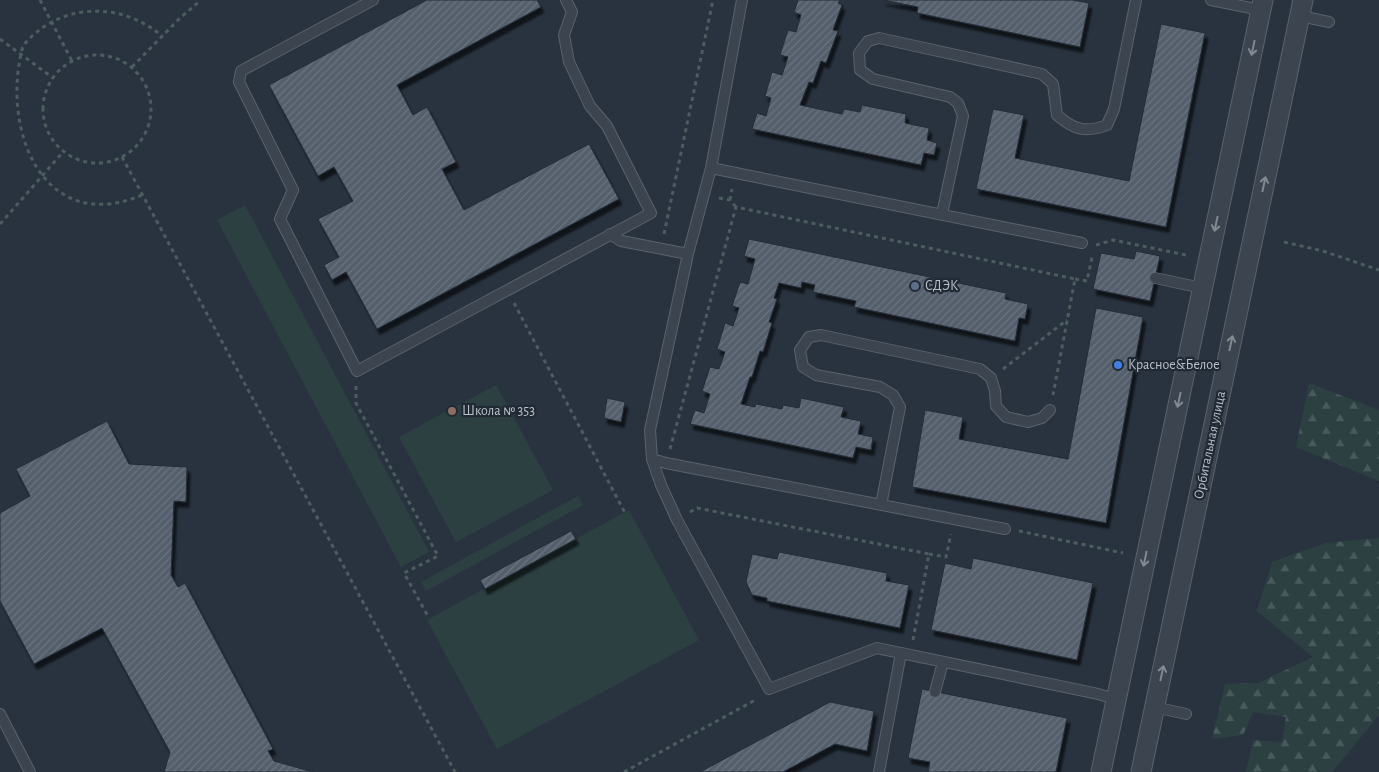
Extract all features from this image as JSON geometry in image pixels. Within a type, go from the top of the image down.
[{"type":"street","points":[[1101,772],[1262,5]]},
{"type":"street","name":"Орбитальная улица","points":[[1141,772],[1301,8]]},
{"type":"lane","points":[[373,0],[241,71],[239,82],[293,190],[280,219],[357,371],[651,213],[607,126],[590,106],[569,62],[564,35],[572,12],[566,0]]},
{"type":"lane","points":[[742,0],[712,168],[688,254],[650,430],[652,459],[661,485],[677,520],[769,689],[877,648],[1116,699]]},
{"type":"lane","points":[[942,214],[963,116],[958,103],[950,97],[873,79],[860,70],[859,53],[868,42],[879,38],[1042,74],[1053,84],[1057,115],[1068,125],[1092,130],[1107,125],[1114,109],[1136,0]]},
{"type":"lane","points":[[1211,0],[1262,5]]},
{"type":"lane","points":[[1301,8],[1329,22]]},
{"type":"lane","points":[[712,168],[1082,243]]},
{"type":"lane","points":[[610,234],[621,241],[688,254]]},
{"type":"lane","points":[[1155,278],[1202,288]]},
{"type":"lane","points":[[880,505],[900,407],[893,394],[880,387],[816,375],[803,367],[800,350],[809,337],[821,335],[980,369],[991,378],[995,391],[996,406],[1006,417],[1028,422],[1042,418],[1050,410]]},
{"type":"lane","points":[[652,459],[1005,529]]},
{"type":"lane","points":[[878,772],[906,654]]},
{"type":"lane","points":[[935,692],[943,662]]},
{"type":"lane","points":[[1154,707],[1186,714]]},
{"type":"lane","points":[[0,714],[30,772]]},
{"type":"path","points":[[40,0],[72,61]]},
{"type":"path","points":[[132,68],[162,36],[201,0]]},
{"type":"path","points":[[657,248],[665,232],[713,0]]},
{"type":"path","points":[[15,56],[33,35],[52,22],[80,13],[109,12],[138,20],[153,28],[162,36]]},
{"type":"path","points":[[0,39],[19,51],[53,78]]},
{"type":"path","points":[[87,56],[103,56],[118,59],[132,68],[143,81],[150,97],[151,115],[149,123],[142,139],[130,152],[122,157],[112,161],[82,161],[64,151],[52,138],[45,121],[44,103],[46,94],[53,78],[72,61],[87,56]]},
{"type":"path","points":[[0,224],[64,151]]},
{"type":"path","points":[[122,157],[455,772]]},
{"type":"path","points":[[31,179],[42,188]]},
{"type":"path","points":[[67,200],[101,206],[122,202],[142,195]]},
{"type":"path","points":[[666,463],[736,207],[1087,281],[1092,254]]},
{"type":"path","points":[[1082,243],[1094,246],[1113,240],[1186,255]]},
{"type":"path","points":[[1284,242],[1322,251],[1379,270]]},
{"type":"path","points":[[1050,410],[1075,279]]},
{"type":"path","points":[[507,290],[625,513]]},
{"type":"path","points":[[991,378],[1068,320]]},
{"type":"path","points":[[357,371],[356,403],[438,556],[404,573],[429,618]]},
{"type":"path","points":[[677,520],[697,508],[946,557],[954,519]]},
{"type":"path","points":[[1005,529],[1124,553]]},
{"type":"path","points":[[906,654],[929,554]]},
{"type":"path","points":[[624,772],[753,702],[769,689]]},
{"type":"green space","points":[[245,205],[429,552],[401,567],[217,220]]},
{"type":"green space","points":[[1309,383],[1379,410],[1379,481],[1296,447]]},
{"type":"green space","points":[[496,385],[553,490],[456,542],[399,437]]},
{"type":"green space","points":[[578,496],[583,505],[426,591],[421,582]]},
{"type":"green space","points":[[629,510],[699,640],[497,749],[427,620]]},
{"type":"green space","points":[[1379,538],[1379,715],[1332,772],[1246,772],[1253,740],[1282,742],[1286,717],[1253,712],[1243,735],[1212,739],[1225,684],[1258,683],[1313,657],[1257,611],[1272,562],[1326,543]]},
{"type":"building","points":[[427,0],[537,0],[541,7],[397,85],[413,115],[427,107],[456,162],[442,169],[464,210],[589,144],[619,199],[377,329],[346,272],[332,280],[324,265],[339,257],[318,219],[353,201],[334,167],[318,176],[269,85]]},
{"type":"building","points":[[798,0],[840,0],[838,3],[842,5],[833,30],[838,31],[826,63],[821,61],[813,83],[809,82],[800,105],[842,114],[844,109],[860,112],[862,105],[906,114],[905,123],[929,128],[927,140],[937,143],[934,155],[924,153],[921,165],[752,129],[757,113],[766,116],[771,98],[765,96],[772,72],[782,75],[788,57],[780,55],[788,30],[796,32],[801,15],[794,12]]},
{"type":"building","points":[[883,0],[1073,0],[1089,3],[1080,47],[917,13],[918,7]]},
{"type":"building","points":[[1161,24],[1205,33],[1166,227],[976,189],[993,109],[1024,115],[1015,158],[1129,181]]},
{"type":"building","points":[[749,239],[1006,293],[1005,299],[1028,304],[1025,319],[1019,318],[1015,341],[854,307],[856,301],[813,292],[815,285],[802,282],[801,288],[779,283],[774,298],[777,299],[769,322],[772,323],[763,352],[760,351],[741,404],[755,407],[756,404],[782,409],[783,405],[799,408],[801,398],[844,407],[841,417],[861,421],[858,434],[873,437],[871,450],[856,447],[853,458],[690,424],[695,410],[704,413],[710,394],[702,391],[710,367],[719,369],[725,352],[717,349],[725,323],[733,326],[739,308],[732,306],[740,282],[748,284],[755,259],[744,256]]},
{"type":"building","points":[[1136,251],[1160,256],[1150,301],[1093,289],[1101,253],[1134,259]]},
{"type":"building","points":[[1096,308],[1143,317],[1106,523],[912,487],[925,410],[963,417],[959,439],[1068,459]]},
{"type":"building","points":[[607,398],[625,402],[621,422],[604,418]]},
{"type":"building","points":[[107,421],[129,464],[187,467],[186,502],[174,501],[171,575],[178,587],[185,583],[273,749],[268,751],[274,761],[313,772],[164,772],[170,752],[102,628],[34,664],[0,601],[0,513],[30,496],[16,469]]},
{"type":"building","points":[[571,531],[576,539],[485,589],[480,580]]},
{"type":"building","points":[[779,552],[887,573],[886,581],[909,585],[900,628],[767,601],[767,598],[752,595],[746,582],[752,554],[777,559]]},
{"type":"building","points":[[973,558],[1093,583],[1077,660],[931,630],[945,563],[971,569]]},
{"type":"building","points":[[922,689],[1067,718],[1056,772],[928,772],[930,762],[908,758]]},
{"type":"building","points":[[830,702],[874,711],[867,751],[835,744],[783,772],[700,772]]},
{"type":"place","name":"СДЭК","points":[[915,286]]},
{"type":"place","name":"Красное&Белое","points":[[1118,365]]},
{"type":"place","name":"Школа № 353","points":[[452,411]]}]
